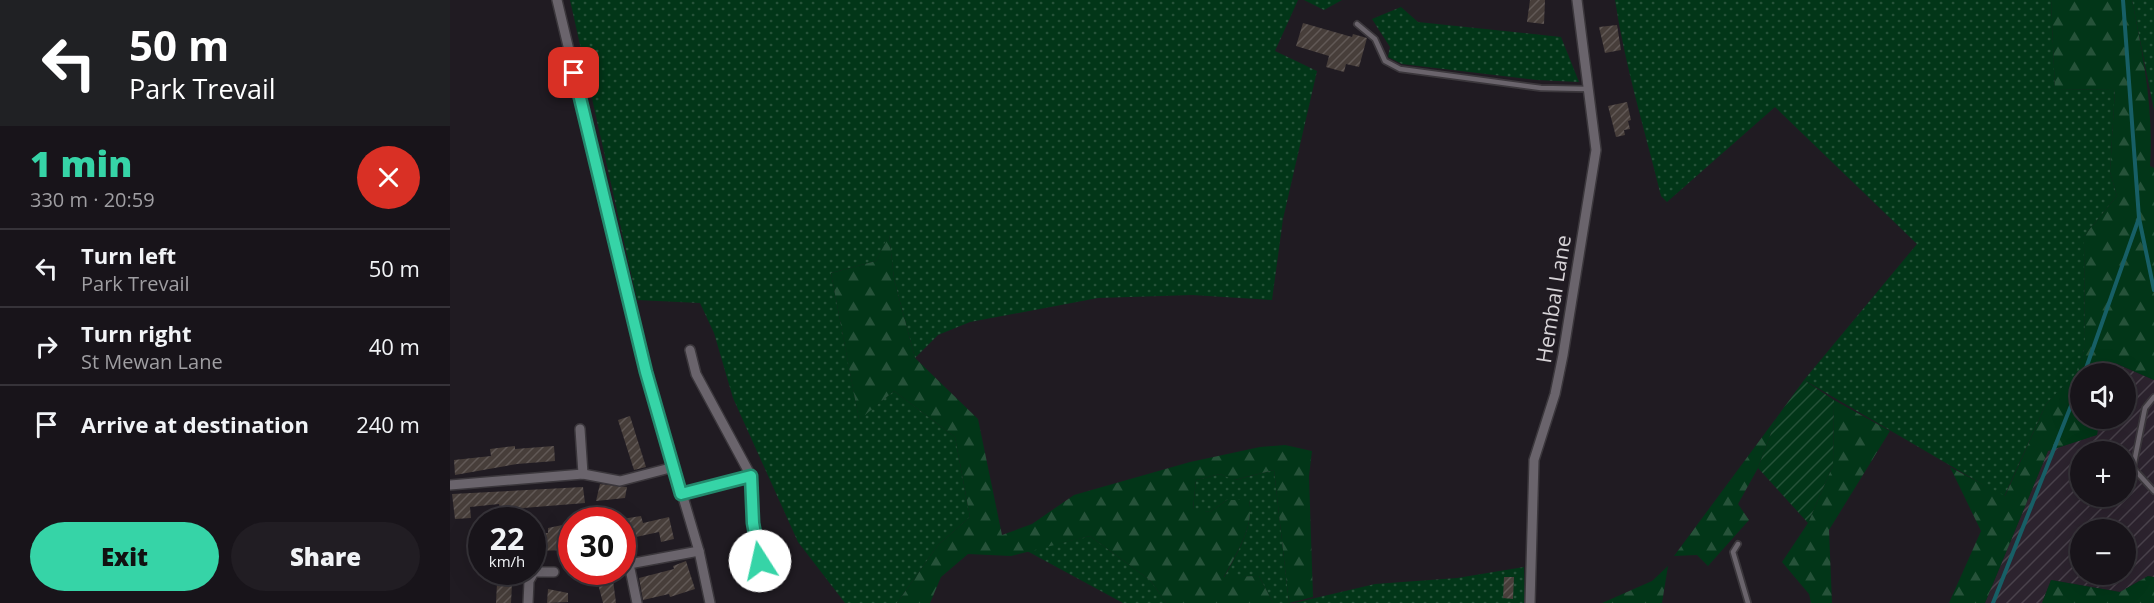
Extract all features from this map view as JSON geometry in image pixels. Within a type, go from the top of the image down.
[{"type":"street","points":[[557,0],[646,372],[699,551],[710,603]]},
{"type":"street","name":"Hembal Lane","points":[[1530,603],[1534,460],[1563,355],[1596,150],[1577,0]]},
{"type":"street","points":[[690,350],[696,374],[751,476],[753,523],[760,561]]},
{"type":"street","points":[[580,429],[583,474]]},
{"type":"street","points":[[450,485],[583,474],[620,481],[674,467]]},
{"type":"street","points":[[681,494],[751,476]]},
{"type":"street","points":[[636,563],[699,551]]},
{"type":"street","points":[[528,603],[529,581],[534,572],[554,572]]},
{"type":"street","points":[[633,585],[637,603]]},
{"type":"lane","points":[[1357,24],[1375,39],[1385,61],[1400,69],[1541,88],[1588,89]]},
{"type":"lane","points":[[2154,397],[2145,408],[2133,468],[2154,491]]},
{"type":"lane","points":[[1738,544],[1733,552],[1748,603]]},
{"type":"shaded area","points":[[2136,372],[2154,380],[2154,577],[2148,576],[2136,583],[2136,519],[2070,519],[2070,583],[2051,580],[2042,603],[1985,603],[2048,451],[2070,444],[2070,507],[2136,507],[2136,441],[2078,441],[2096,435],[2098,429],[2136,429]]},
{"type":"shaded area","points":[[2080,585],[2132,585],[2120,592]]},
{"type":"green space","points":[[570,0],[1298,0],[1275,51],[1317,71],[1283,219],[1272,300],[1192,295],[1098,298],[970,322],[938,335],[915,358],[894,279],[889,235],[876,261],[831,273],[859,419],[894,391],[955,437],[970,517],[938,545],[897,603],[845,603],[798,542],[733,398],[714,333],[700,303],[637,300]]},
{"type":"green space","points":[[1304,0],[1342,0],[1324,10]]},
{"type":"green space","points":[[1615,0],[2051,0],[2055,90],[2115,89],[2110,172],[2117,196],[2084,236],[2085,348],[2080,363],[2070,363],[2070,380],[2046,404],[2004,497],[1804,380],[1917,244],[1775,107],[1667,202],[1661,196],[1624,49]]},
{"type":"green space","points":[[2051,0],[2132,0],[2147,83],[2150,166],[2154,168],[2154,380],[2136,372],[2136,363],[2080,363],[2085,348],[2084,236],[2117,196],[2110,172],[2115,89],[2055,90]]},
{"type":"green space","points":[[2132,0],[2154,0],[2154,110]]},
{"type":"green space","points":[[1401,7],[1418,22],[1561,37],[1579,82],[1537,80],[1402,64],[1388,57],[1390,47],[1372,19]]},
{"type":"green space","points":[[889,234],[894,279],[915,358],[978,419],[1002,535],[1032,524],[1074,495],[1190,462],[1260,447],[1285,445],[1312,451],[1309,476],[1313,597],[1289,603],[1274,470],[1234,480],[1220,474],[1196,480],[1193,509],[1210,512],[1227,500],[1249,500],[1247,530],[1224,577],[1259,576],[1273,603],[1166,603],[1151,581],[1090,536],[1011,556],[968,554],[941,577],[930,603],[897,603],[938,545],[970,517],[955,437],[894,391],[859,420],[831,273],[876,261]]},
{"type":"green space","points":[[2070,379],[2070,429],[2098,429],[2097,435],[2079,441],[2070,441],[2070,444],[2048,451],[1985,603],[1949,603],[1981,531],[1950,467],[2005,496],[2046,404]]},
{"type":"green space","points":[[1804,380],[1834,400],[1833,465],[1808,523],[1758,468],[1777,417]]},
{"type":"green space","points":[[1834,400],[1890,431],[1829,530],[1832,603],[1811,603],[1809,594],[1782,562],[1808,523],[1833,465]]},
{"type":"green space","points":[[1777,417],[1758,468],[1738,504],[1749,520],[1708,566],[1697,555],[1674,556]]},
{"type":"green space","points":[[1274,470],[1289,603],[1273,603],[1259,576],[1224,578],[1247,530],[1249,500],[1227,500],[1210,512],[1193,510],[1196,480],[1220,474],[1235,480]]},
{"type":"green space","points":[[1090,536],[1151,581],[1166,603],[1123,603],[1027,551]]},
{"type":"green space","points":[[1668,566],[1662,603],[1602,603],[1652,581]]},
{"type":"green space","points":[[1524,567],[1525,603],[1294,603],[1375,584],[1457,578]]},
{"type":"green space","points":[[2148,576],[2154,577],[2154,603],[2042,603],[2051,580],[2120,592],[2136,585]]},
{"type":"building","points":[[1530,0],[1545,0],[1544,24],[1527,22]]},
{"type":"building","points":[[1303,23],[1352,37],[1353,34],[1367,38],[1359,67],[1346,64],[1344,72],[1326,67],[1329,56],[1296,46]]},
{"type":"building","points":[[1617,25],[1621,50],[1605,53],[1599,27]]},
{"type":"building","points":[[1627,102],[1631,120],[1628,121],[1630,129],[1624,130],[1625,135],[1616,137],[1608,106]]},
{"type":"building","points":[[630,416],[646,467],[634,470],[618,420]]},
{"type":"building","points":[[515,446],[515,449],[554,446],[555,461],[517,464],[455,475],[454,460],[491,456],[490,449]]},
{"type":"building","points":[[600,484],[627,487],[625,498],[596,501]]},
{"type":"building","points":[[583,487],[585,503],[536,507],[500,507],[499,504],[468,507],[468,518],[455,519],[452,494]]},
{"type":"building","points":[[641,516],[643,523],[669,517],[674,539],[661,542],[659,532],[636,537],[636,517]]},
{"type":"building","points":[[558,526],[558,550],[546,551],[548,528]]},
{"type":"building","points":[[686,561],[695,589],[670,597],[669,594],[643,600],[639,578],[674,569],[673,566]]},
{"type":"building","points":[[1504,577],[1514,577],[1513,599],[1503,598]]},
{"type":"building","points":[[497,585],[512,585],[511,603],[496,603]]},
{"type":"building","points":[[598,585],[614,585],[616,603],[603,603]]},
{"type":"building","points":[[548,589],[568,593],[568,602],[547,603]]},
{"type":"waterway","points":[[2088,363],[2139,218],[2123,0]]},
{"type":"waterway","points":[[2139,218],[2154,290]]},
{"type":"waterway","points":[[1993,603],[2070,408]]},
{"type":"route","points":[[574,73],[646,372],[681,494],[751,476],[753,523],[760,561]]}]
